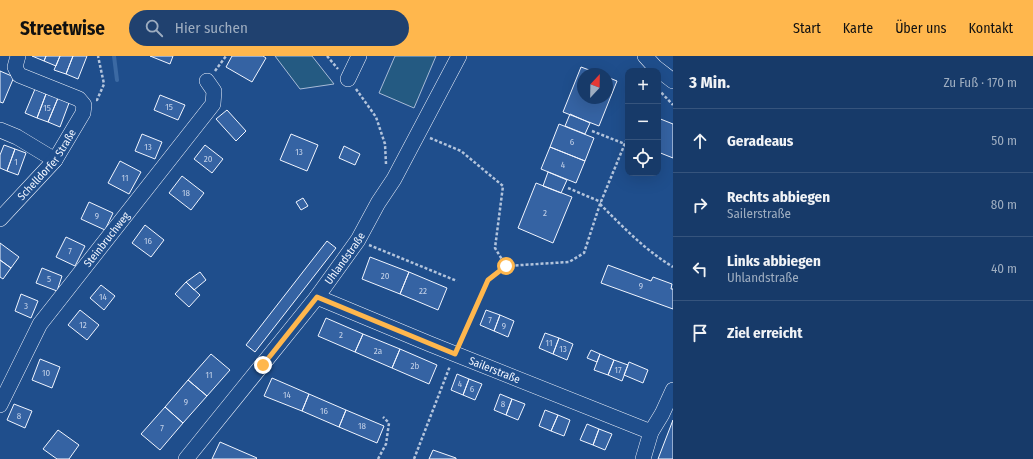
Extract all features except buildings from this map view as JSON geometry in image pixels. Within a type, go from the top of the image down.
[{"type":"street","points":[[18,56],[15,67],[19,75],[79,99],[84,104]]},
{"type":"street","points":[[348,79],[359,56]]},
{"type":"street","name":"Uhlandstraße","points":[[186,459],[317,297],[358,240],[378,203],[394,179],[459,56]]},
{"type":"street","points":[[645,56],[655,68],[673,81]]},
{"type":"street","name":"Steinbruchweg","points":[[0,405],[40,324],[213,104],[214,91],[208,81]]},
{"type":"street","name":"Schelldorfer Straße","points":[[0,219],[54,160],[83,113],[84,104]]},
{"type":"street","points":[[0,130],[17,137],[54,160]]},
{"type":"street","name":"Sailerstraße","points":[[317,297],[651,432]]},
{"type":"street","points":[[644,459],[651,432],[662,414],[673,390]]},
{"type":"path","points":[[84,104],[97,100],[104,84],[98,56]]},
{"type":"path","points":[[208,81],[226,56]]},
{"type":"path","points":[[348,79],[376,117],[385,144],[385,164],[394,179]]},
{"type":"path","points":[[661,91],[673,105]]},
{"type":"path","points":[[414,459],[455,354],[488,280],[506,266],[569,262],[584,253],[600,203],[625,144],[592,131]]},
{"type":"path","points":[[418,134],[461,151],[503,186],[495,248],[506,266]]},
{"type":"path","points":[[568,188],[600,203],[630,235],[660,259],[673,267]]},
{"type":"path","points":[[358,240],[457,281]]},
{"type":"path","points":[[378,459],[386,444],[388,423],[383,418]]},
{"type":"shaded area","points":[[275,56],[312,56],[334,84],[300,89]]},
{"type":"shaded area","points":[[395,56],[436,56],[414,108],[379,93]]},
{"type":"waterway","points":[[114,56],[117,80]]},
{"type":"route","points":[[263,365],[317,297],[455,354],[488,280],[506,266]]}]
